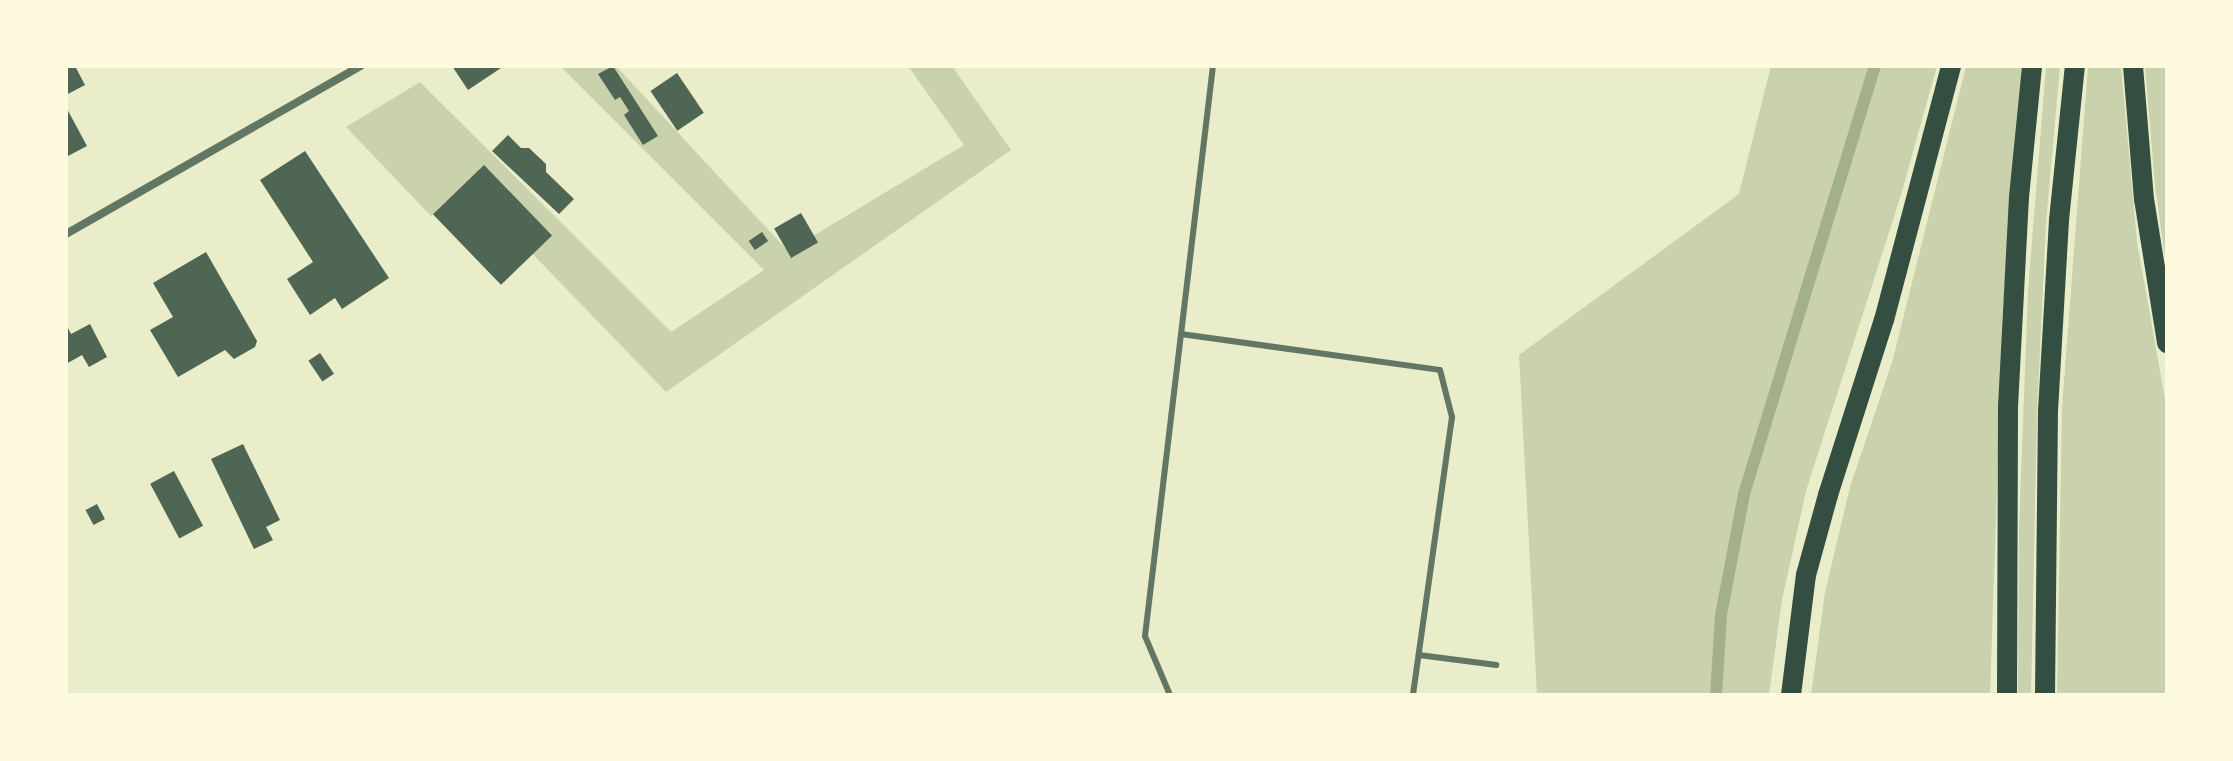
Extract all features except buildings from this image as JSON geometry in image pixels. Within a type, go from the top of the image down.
[{"type":"main road","points":[[1791,695],[1806,575],[1884,320],[1951,66]]},
{"type":"main road","points":[[2007,695],[2008,407],[2019,197],[2032,66]]},
{"type":"main road","points":[[2045,695],[2048,411],[2059,220],[2075,66]]},
{"type":"main road","points":[[2133,66],[2144,199],[2167,343]]},
{"type":"street","points":[[66,234],[360,66]]},
{"type":"lane","points":[[1170,695],[1145,636],[1213,66]]},
{"type":"lane","points":[[1181,334],[1440,370],[1452,417],[1413,695]]},
{"type":"lane","points":[[1419,655],[1496,665]]},
{"type":"green space","points":[[560,66],[616,66],[788,251],[964,145],[908,66],[952,66],[1011,150],[666,392],[465,184],[431,216],[346,127],[420,82],[671,332],[764,270]]},
{"type":"green space","points":[[1771,66],[1937,66],[1901,195],[1806,491],[1782,600],[1769,695],[1537,695],[1519,355],[1739,194]]},
{"type":"green space","points":[[1966,66],[2022,66],[2003,308],[1990,695],[1811,695],[1825,592],[1850,487],[1893,359]]},
{"type":"green space","points":[[2046,66],[2060,66],[2046,223],[2037,413],[2031,695],[2018,695],[2019,527],[2028,291]]},
{"type":"green space","points":[[2088,66],[2121,66],[2137,242],[2167,410],[2167,695],[2057,695],[2062,408]]},
{"type":"green space","points":[[2145,66],[2167,66],[2167,272],[2155,185]]},
{"type":"waterway","points":[[1716,695],[1721,615],[1744,494],[1875,66]]}]
